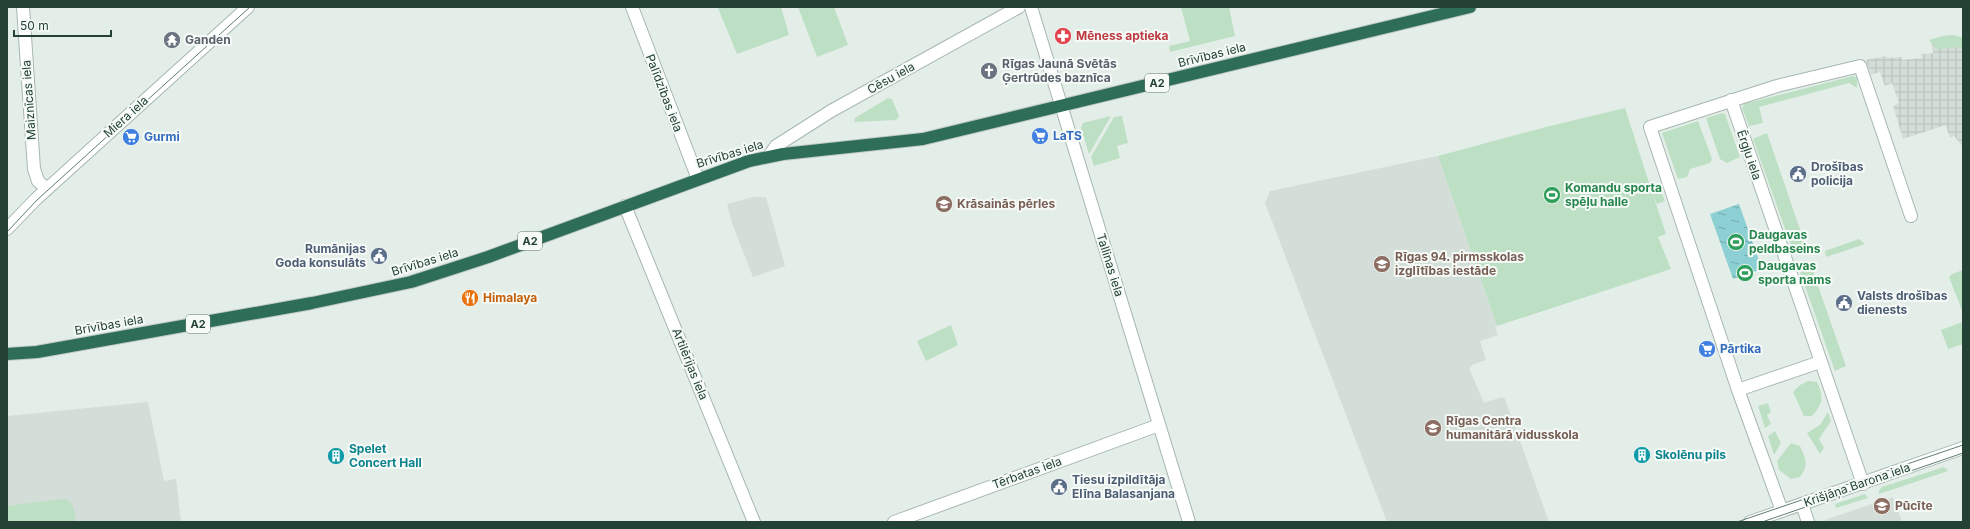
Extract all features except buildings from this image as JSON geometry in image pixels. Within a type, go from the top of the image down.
[{"type":"highway","name":"Brīvības iela","points":[[7,354],[37,352],[405,284],[488,257],[698,179],[769,156],[923,140],[1470,7]]},
{"type":"street","name":"Maiznīcas iela","points":[[23,7],[34,169],[38,181],[47,189]]},
{"type":"street","name":"Miera iela","points":[[7,229],[47,189],[248,7]]},
{"type":"street","name":"Palīdzības iela","points":[[632,7],[698,179]]},
{"type":"street","name":"Cēsu iela","points":[[769,156],[776,146],[831,111],[1019,7]]},
{"type":"street","name":"Tallinas iela","points":[[1031,7],[1190,522]]},
{"type":"street","points":[[1782,511],[1738,390],[1650,126],[1777,86],[1860,66],[1911,216]]},
{"type":"street","name":"Ērgļu iela","points":[[1732,100],[1820,362],[1863,484]]},
{"type":"street","name":"Artilērijas iela","points":[[624,206],[754,522]]},
{"type":"street","points":[[1738,390],[1820,362]]},
{"type":"street","name":"Tērbatas iela","points":[[894,522],[1159,425]]},
{"type":"street","name":"Krišjāņa Barona iela","points":[[1750,522],[1963,448]]},
{"type":"street","points":[[1802,504],[1808,522]]},
{"type":"shaded area","points":[[1963,43],[1963,147],[1954,136],[1950,138],[1946,125],[1903,139],[1893,106],[1899,103],[1892,83],[1885,86],[1880,72],[1871,75],[1866,60],[1887,56],[1887,58],[1902,57],[1902,60],[1922,58],[1921,54],[1933,53],[1932,44]]},
{"type":"shaded area","points":[[1438,156],[1497,326],[1495,327],[1498,335],[1480,341],[1486,360],[1474,364],[1469,368],[1484,403],[1502,397],[1505,399],[1549,522],[1387,522],[1265,203],[1270,191]]},
{"type":"shaded area","points":[[753,197],[766,197],[785,266],[753,277],[732,223],[727,204]]},
{"type":"shaded area","points":[[148,402],[164,481],[176,479],[181,522],[7,522],[7,416]]},
{"type":"shaded area","name":"Pūcīte","points":[[1893,497],[1902,522],[1826,522],[1825,520]]},
{"type":"green space","points":[[781,7],[789,35],[737,54],[718,8]]},
{"type":"green space","points":[[798,7],[834,7],[848,45],[817,57]]},
{"type":"green space","points":[[1181,7],[1229,7],[1235,36],[1170,52],[1169,46],[1190,41]]},
{"type":"green space","points":[[1953,35],[1961,37],[1963,35],[1963,49],[1957,47],[1937,49],[1929,40],[1943,36]]},
{"type":"green space","points":[[1853,76],[1857,78],[1857,88],[1849,83],[1759,107],[1763,123],[1749,126],[1742,108],[1744,104]]},
{"type":"green space","points":[[888,98],[892,99],[899,116],[896,120],[854,122],[855,118]]},
{"type":"green space","name":"Komandu sporta spēļu halle","points":[[1625,108],[1651,189],[1659,186],[1665,201],[1657,204],[1652,192],[1666,234],[1658,237],[1671,269],[1497,326],[1438,156],[1546,127]]},
{"type":"green space","points":[[1723,113],[1725,114],[1740,157],[1727,163],[1720,159],[1706,118]]},
{"type":"green space","points":[[1111,116],[1089,154],[1081,128],[1083,123]]},
{"type":"green space","points":[[1122,116],[1128,143],[1117,146],[1120,158],[1094,166],[1091,157],[1114,117]]},
{"type":"green space","points":[[1698,121],[1712,159],[1710,163],[1690,169],[1687,177],[1678,179],[1662,133]]},
{"type":"green space","points":[[1767,133],[1806,247],[1793,251],[1753,139]]},
{"type":"green space","points":[[1859,239],[1865,244],[1826,257],[1825,251]]},
{"type":"green space","points":[[1810,263],[1846,366],[1835,371],[1799,269],[1799,267]]},
{"type":"green space","points":[[1963,270],[1963,313],[1949,277],[1952,274]]},
{"type":"green space","points":[[1963,322],[1963,344],[1948,349],[1941,330]]},
{"type":"green space","points":[[951,325],[958,345],[926,361],[917,341]]},
{"type":"green space","points":[[1808,381],[1817,382],[1821,392],[1821,400],[1812,416],[1804,416],[1793,392],[1800,385]]},
{"type":"green space","points":[[1768,403],[1771,412],[1767,415],[1771,424],[1765,428],[1758,406]]},
{"type":"green space","points":[[1828,412],[1831,421],[1819,439],[1824,448],[1820,454],[1807,433],[1820,425]]},
{"type":"green space","points":[[1775,431],[1781,443],[1774,455],[1768,436]]},
{"type":"green space","points":[[1791,443],[1800,446],[1806,465],[1800,477],[1791,479],[1779,470],[1777,461]]},
{"type":"green space","points":[[1944,467],[1948,471],[1879,494],[1879,490],[1882,487]]},
{"type":"green space","points":[[1865,494],[1868,498],[1836,508],[1835,504]]},
{"type":"green space","points":[[64,499],[72,505],[76,522],[7,522],[7,506]]},
{"type":"water","name":"Daugavas peldbaseins","points":[[1739,204],[1762,269],[1733,279],[1710,214]]},
{"type":"tram line","points":[[7,232],[37,200],[250,7]]},
{"type":"tram line","points":[[1737,522],[1963,445]]},
{"type":"tram line","points":[[1762,522],[1963,453]]},
{"type":"place","name":"Mēness aptieka","points":[[1063,36]]},
{"type":"place","name":"Ganden","points":[[172,40]]},
{"type":"place","name":"Rīgas Jaunā Svētās Ģertrūdes baznīca","points":[[989,71]]},
{"type":"place","name":"LaTS","points":[[1040,136]]},
{"type":"place","name":"Gurmi","points":[[131,137]]},
{"type":"place","name":"Drošības policija","points":[[1798,174]]},
{"type":"place","name":"Komandu sporta spēļu halle","points":[[1552,195]]},
{"type":"place","name":"Krāsainās pērles","points":[[944,204]]},
{"type":"place","name":"Daugavas peldbaseins","points":[[1736,242]]},
{"type":"place","name":"Rumānijas Goda konsulāts","points":[[379,256]]},
{"type":"place","name":"Rīgas 94. pirmsskolas izglītības iestāde","points":[[1382,264]]},
{"type":"place","name":"Daugavas sporta nams","points":[[1745,273]]},
{"type":"place","name":"Himalaya","points":[[470,298]]},
{"type":"place","name":"Valsts drošības dienests","points":[[1844,303]]},
{"type":"place","name":"Pārtika","points":[[1707,349]]},
{"type":"place","name":"Rīgas Centra humanitārā vidusskola","points":[[1433,428]]},
{"type":"place","name":"Skolēnu pils","points":[[1642,455]]},
{"type":"place","name":"Spelet Concert Hall","points":[[336,456]]},
{"type":"place","name":"Tiesu izpildītāja Elīna Balasanjana","points":[[1059,487]]},
{"type":"place","name":"Pūcīte","points":[[1882,506]]}]
